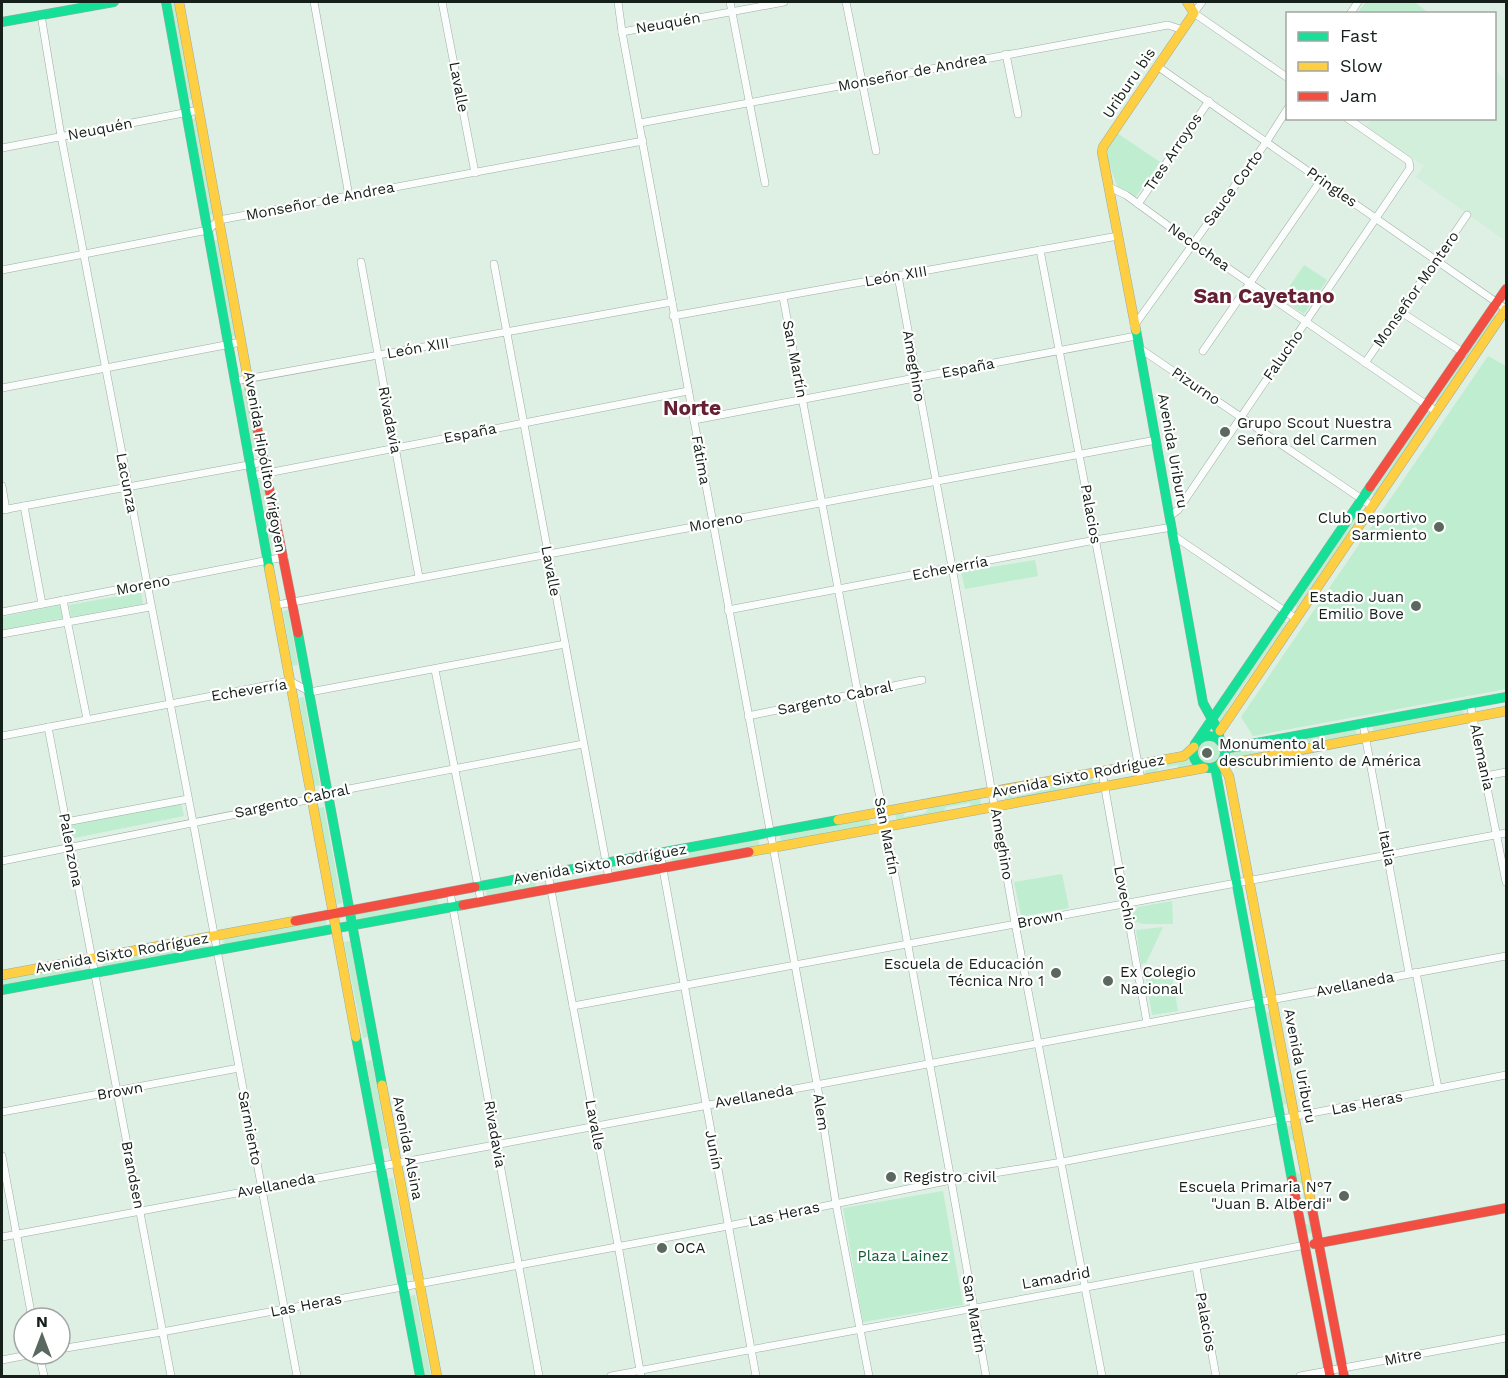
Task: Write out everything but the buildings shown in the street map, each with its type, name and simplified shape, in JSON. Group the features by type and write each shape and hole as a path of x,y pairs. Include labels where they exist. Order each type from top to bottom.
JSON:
{"main road":[{"path":"2,22 114,2"},
{"name":"Avenida Hipólito Yrigoyen","path":"166,2 335,929"},
{"name":"Avenida Hipólito Yrigoyen","path":"179,2 352,926"},
{"path":"1188,2 1194,13"},
{"name":"Uriburu bis","path":"1108,187 1103,147 1194,13"},
{"name":"Avenida Uriburu","path":"1108,187 1203,703 1222,740"},
{"path":"1506,289 1212,718 1194,745 1193,756 1195,762 1204,768 1506,711"},
{"path":"1220,764 1225,755 1222,740 1295,618 1506,309"},
{"path":"1194,745 1207,736 1222,740 1363,724 1506,697"},
{"name":"Avenida Sixto Rodríguez","path":"2,975 1102,772 1184,756 1194,745"},
{"name":"Avenida Uriburu","path":"1220,764 1229,776 1343,1373"},
{"name":"Avenida Uriburu","path":"1220,764 1236,884 1330,1374"},
{"name":"Avenida Sixto Rodríguez","path":"2,990 1204,768"},
{"name":"Avenida Alsina","path":"352,926 437,1377"},
{"name":"Avenida Alsina","path":"335,929 420,1377"},
{"path":"358,1052 374,1049"},
{"name":"Lamadrid","path":"1305,1245 1506,1208"}],"street":[{"path":"314,2 349,196"},
{"name":"Lavalle","path":"442,2 474,172"},
{"name":"Fátima","path":"618,2 773,848"},
{"path":"730,2 765,183"},
{"name":"Neuquén","path":"622,32 784,2"},
{"path":"846,2 876,151"},
{"name":"Uriburu bis","path":"1194,13 1202,2"},
{"path":"1194,13 1286,77"},
{"name":"Lacunza","path":"41,15 83,255 216,951"},
{"name":"Monseñor de Andrea","path":"640,123 1168,25 1183,30"},
{"path":"1006,54 1018,114"},
{"name":"Pringles","path":"1158,66 1506,309"},
{"name":"Tres Arroyos","path":"1138,204 1209,101"},
{"name":"Neuquén","path":"2,148 199,110"},
{"name":"Sauce Corto","path":"1135,331 1192,244 1267,141 1286,110"},
{"name":"Falucho","path":"1170,516 1178,510 1410,168 1409,161 1350,120"},
{"name":"Monseñor de Andrea","path":"219,220 643,141"},
{"path":"1203,351 1321,180"},
{"name":"Necochea","path":"1108,187 1126,195 1192,244 1437,412"},
{"name":"Monseñor Montero","path":"1365,363 1467,215"},
{"path":"2,270 208,230 219,220"},
{"name":"León XIII","path":"674,316 1118,236"},
{"name":"Palacios","path":"1040,250 1141,779"},
{"name":"Rivadavia","path":"361,262 419,578"},
{"name":"Lavalle","path":"494,264 609,878"},
{"name":"Ameghino","path":"898,276 993,791 1015,923 1102,1377"},
{"name":"San Martín","path":"783,297 858,694 886,826 986,1377"},
{"name":"León XIII","path":"235,381 672,302"},
{"path":"1401,312 1464,353"},
{"name":"España","path":"694,420 1060,350 1135,331"},
{"path":"2,388 241,342"},
{"name":"Pizurno","path":"1139,348 1372,506"},
{"name":"España","path":"4,510 250,465 266,467 396,448 688,391"},
{"name":"Moreno","path":"277,605 1156,440"},
{"name":"España","path":"252,476 266,467"},
{"path":"2,486 4,510"},
{"path":"24,506 42,604"},
{"path":"1173,532 1295,618"},
{"name":"Echeverría","path":"728,610 1095,540 1173,532"},
{"name":"Moreno","path":"2,612 284,557"},
{"path":"63,600 87,719"},
{"name":"Moreno","path":"2,634 150,607"},
{"name":"Echeverría","path":"2,736 290,681 310,692 565,644"},
{"path":"435,670 482,901"},
{"name":"Sargento Cabral","path":"748,716 922,680"},
{"name":"Alemania","path":"1470,703 1506,882"},
{"name":"Italia","path":"1363,724 1412,972 1438,1089"},
{"name":"Palenzona","path":"48,727 95,974"},
{"name":"Sargento Cabral","path":"2,861 312,799 328,793 583,744"},
{"name":"Lovechio","path":"1102,772 1147,1023"},
{"path":"1486,776 1506,772"},
{"path":"66,822 188,799"},
{"name":"Brown","path":"573,1006 1506,833"},
{"name":"Alem","path":"773,848 869,1377"},
{"name":"Junín","path":"660,853 756,1377"},
{"name":"Lavalle","path":"548,874 640,1374"},
{"name":"Rivadavia","path":"450,892 539,1377"},
{"name":"Sarmiento","path":"216,951 297,1377"},
{"name":"Avellaneda","path":"2,1237 1506,956"},
{"name":"Brandsen","path":"95,974 171,1377"},
{"name":"Brown","path":"2,1112 239,1068"},
{"name":"Las Heras","path":"72,1347 728,1226 951,1179 1062,1162 1506,1075"},
{"path":"2,1156 30,1306"},
{"name":"Lamadrid","path":"610,1377 640,1374 859,1329 1086,1289 1305,1245"},
{"name":"Palacios","path":"1196,1267 1216,1377"},
{"name":"Mitre","path":"1300,1377 1343,1373 1506,1338"}],"shaded area":[{"path":"1496,71 1506,81 1506,241 1416,177 1424,166 1366,126 1371,120 1496,120"}],"green space":[{"path":"1366,2 1414,2 1428,12 1358,12"},
{"path":"175,3 193,99 188,100 169,4"},
{"path":"196,118 214,214 209,215 190,119"},
{"path":"1117,133 1160,162 1135,198 1117,186 1108,161 1107,149"},
{"path":"218,240 237,336 231,337 213,241"},
{"path":"1304,265 1327,280 1304,314 1281,299"},
{"path":"1494,314 1497,316 1438,402 1435,401"},
{"name":"Club Deportivo Sarmiento","path":"1488,356 1506,366 1506,689 1253,736 1241,717"},
{"path":"246,389 257,452 252,453 241,390"},
{"path":"1428,411 1431,413 1374,496 1372,494"},
{"path":"263,479 276,549 271,550 258,480"},
{"path":"1360,509 1363,511 1297,608 1295,606"},
{"path":"1035,560 1038,576 965,589 961,572"},
{"path":"141,592 143,604 71,617 69,605"},
{"path":"60,605 63,618 2,630 2,617"},
{"path":"288,610 298,665 292,666 283,611"},
{"path":"1284,621 1287,622 1227,710 1227,716 1220,725 1215,717"},
{"path":"304,697 320,785 314,786 299,698"},
{"path":"1463,707 1464,716 1374,733 1372,724"},
{"path":"1355,728 1357,736 1232,760 1230,752"},
{"path":"1209,740 1218,743 1221,752 1218,761 1209,764 1200,761 1197,752 1200,743"},
{"path":"1190,759 1195,766 1176,770 1179,765 1159,768 1154,774 1146,776 1144,767"},
{"path":"1092,777 1094,785 1078,788 1081,783 1063,786 1058,792 1005,802 1004,793 1015,791 1012,797 1034,793 1039,786"},
{"path":"980,797 981,806 968,809 971,803 946,807 943,813 897,822 895,813 906,811 903,817 925,813 930,807"},
{"path":"181,803 184,816 74,838 71,824"},
{"path":"324,807 342,903 337,904 318,808"},
{"path":"869,818 871,826 782,844 780,836"},
{"path":"758,839 760,847 672,863 671,856"},
{"path":"1062,874 1069,908 1021,915 1014,882"},
{"path":"535,881 536,889 487,897 486,890"},
{"path":"437,898 438,906 357,921 355,913"},
{"path":"1172,901 1173,924 1143,924 1134,921 1133,914 1138,907"},
{"path":"326,920 327,927 224,946 223,939"},
{"path":"1163,927 1146,963 1141,964 1136,930"},
{"path":"350,941 368,1037 363,1038 344,942"},
{"path":"204,942 206,949 103,969 101,961"},
{"path":"80,965 81,973 2,988 2,980"},
{"path":"1171,969 1178,1011 1152,1015 1145,973"},
{"path":"1271,1012 1288,1104 1281,1105 1277,1081 1282,1084 1275,1048 1269,1043 1264,1013"},
{"path":"372,1060 388,1148 382,1150 366,1061"},
{"path":"1292,1125 1295,1142 1289,1139 1296,1171 1301,1176 1312,1233 1305,1234 1303,1223 1309,1225 1302,1189 1296,1185 1285,1127"},
{"path":"393,1178 412,1275 406,1275 388,1179"},
{"name":"Plaza Lainez","path":"943,1191 963,1305 863,1322 843,1208"},
{"path":"415,1295 431,1376 425,1376 409,1296"}],"traffic: fast":[{"path":"2,22 114,2"},
{"path":"166,2 269,568"},
{"path":"1136,330 1203,703 1218,730 1220,741"},
{"path":"1195,744 1370,487"},
{"path":"298,633 382,1085"},
{"path":"1224,749 1506,697"},
{"path":"1209,736 1220,741 1225,752 1220,763 1209,768 1198,763 1193,752 1198,741 1209,736"},
{"path":"1215,767 1292,1180"},
{"path":"475,887 838,820"},
{"path":"2,990 463,905"},
{"path":"356,1037 420,1376"}],"traffic: slow":[{"path":"179,2 253,407"},
{"path":"1136,330 1102,152 1103,147 1194,13 1187,2"},
{"path":"1220,731 1506,309"},
{"path":"269,568 356,1037"},
{"path":"1222,762 1232,763 1506,711"},
{"path":"838,820 1184,756 1194,747"},
{"path":"1221,763 1229,776 1311,1203"},
{"path":"749,852 1204,768"},
{"path":"2,975 295,921"},
{"path":"382,1085 437,1376"}],"traffic: jam":[{"path":"1370,487 1506,289"},
{"path":"253,407 298,633"},
{"path":"463,905 749,852"},
{"path":"295,921 475,887"},
{"path":"1292,1180 1330,1376"},
{"path":"1311,1203 1344,1376"},
{"path":"1314,1244 1506,1208"}],"place":[{"name":"Grupo Scout Nuestra Señora del Carmen","path":"1225,432"},
{"name":"Club Deportivo Sarmiento","path":"1439,527"},
{"name":"Estadio Juan Emilio Bove","path":"1416,606"},
{"name":"Monumento al descubrimiento de América","path":"1207,753"},
{"name":"Escuela de Educación Técnica Nro 1","path":"1056,973"},
{"name":"Ex Colegio Nacional","path":"1108,981"},
{"name":"Registro civil","path":"891,1177"},
{"name":"Escuela Primaria N°7 \"Juan B. Alberdi\"","path":"1344,1196"},
{"name":"OCA","path":"662,1248"}],"district":[{"name":"San Cayetano","path":"1264,295"},
{"name":"Norte","path":"692,407"}]}
